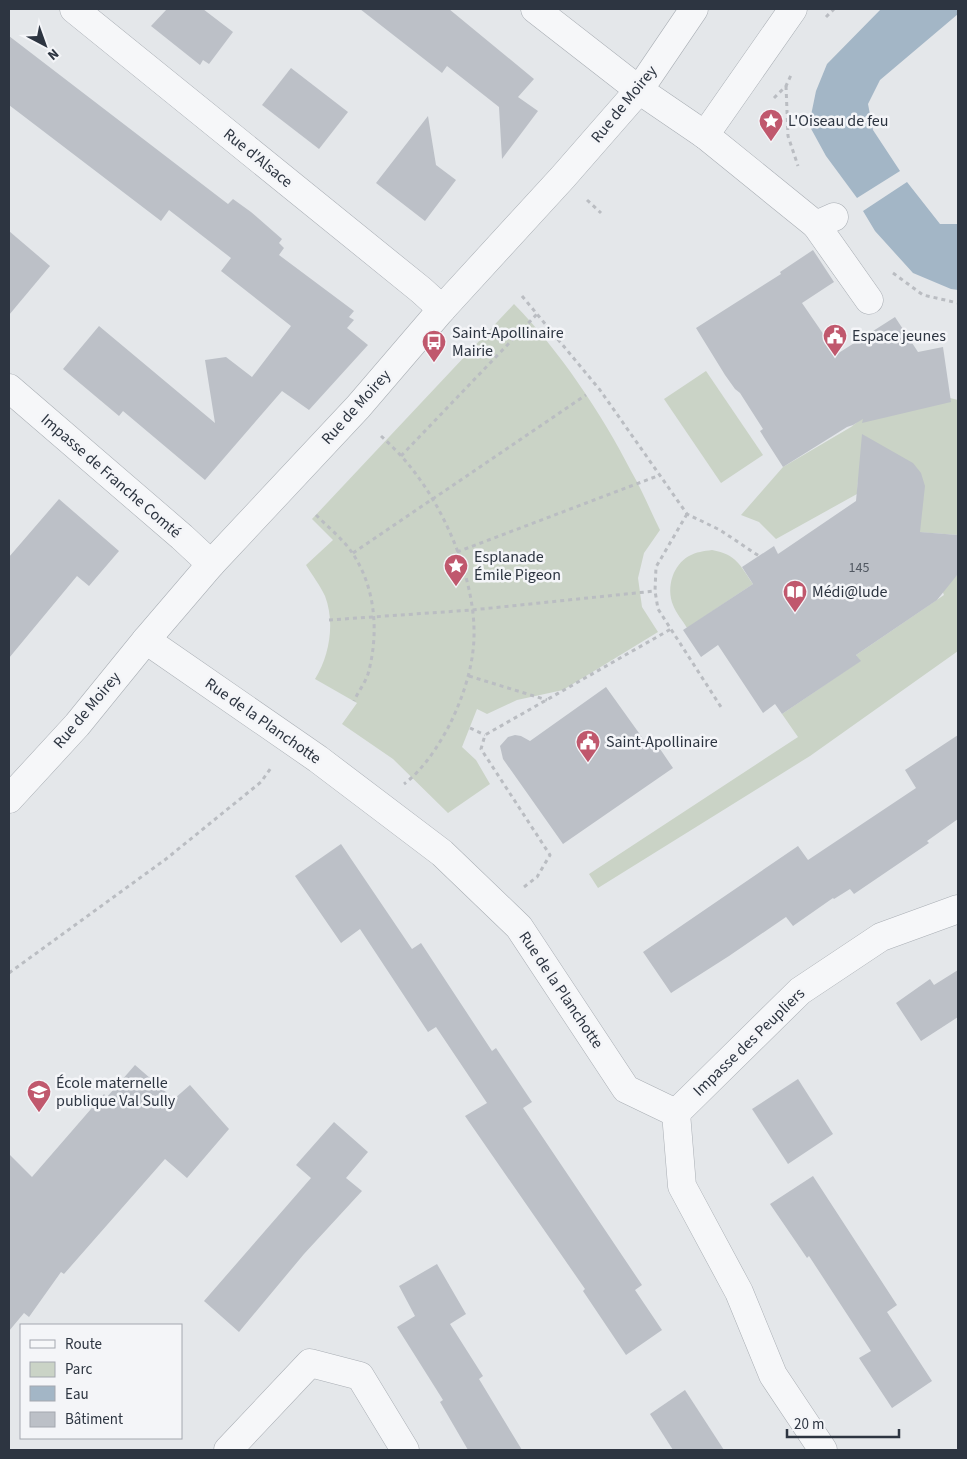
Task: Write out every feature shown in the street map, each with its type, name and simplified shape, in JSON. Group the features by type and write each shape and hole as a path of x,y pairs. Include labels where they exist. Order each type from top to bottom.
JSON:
{"street":[{"name":"Rue d'Alsace","path":"74,9 442,309"},
{"path":"535,9 639,90 825,221 869,300"},
{"name":"Rue de Moirey","path":"9,799 77,725 211,564 358,406 442,309 639,90 694,9"},
{"path":"705,135 793,9"},
{"name":"Impasse de Franche Comté","path":"9,388 211,564"},
{"name":"Rue de la Planchotte","path":"146,640 292,741 442,853 519,927 626,1089 676,1113"},
{"name":"Impasse des Peupliers","path":"676,1113 800,991 881,938 958,909"},
{"path":"676,1113 682,1186 739,1292 773,1375 823,1450"},
{"path":"228,1450 310,1363 360,1376 405,1450"}],"path":[{"path":"522,296 600,390 687,514 720,530 759,556"},
{"path":"400,456 537,314"},
{"path":"352,553 586,395"},
{"path":"377,803 412,778 442,740 455,714 469,676 474,630 470,596 450,529 413,469 380,436"},
{"path":"457,552 660,475"},
{"path":"687,514 656,567 655,591 658,609 721,707"},
{"path":"316,515 352,553 361,568 373,604 374,636 367,675 354,701"},
{"path":"329,620 472,610 655,591"},
{"path":"517,892 537,877 550,855 481,749 485,735 671,629"},
{"path":"469,676 548,700"},
{"path":"470,728 485,735"},
{"path":"9,973 166,859 261,782 292,741"}],"green space":[{"name":"Esplanade Émile Pigeon","path":"514,304 547,341 579,383 607,427 635,478 660,530 644,553 638,578 642,607 658,632 563,690 517,700 487,714 477,709 462,747 476,760 490,784 448,813 393,759 342,724 357,703 315,679 327,649 330,617 325,596 306,565 333,540 312,519"},
{"path":"706,371 763,455 721,483 664,399"},
{"path":"950,398 958,400 958,535 917,532 865,467 858,480 857,494 776,539 759,522 741,515 783,467 851,427 869,413"},
{"path":"712,550 737,561 753,584 687,628 673,605 670,591 672,577 683,560 697,553"},
{"path":"958,574 958,651 810,756 598,888 589,874 798,737 782,714 860,661 856,655 944,595 942,590"}],"water":[{"path":"881,9 958,9 958,14 880,80 868,104 873,130 900,171 857,198 826,156 809,125 816,91 827,64"},
{"path":"907,182 940,224 958,224 958,290 951,289 913,273 875,231 863,211"}],"building":[{"path":"167,9 203,9 233,32 209,64 203,60 200,65 151,26"},
{"path":"360,9 449,9 534,79 518,97 538,111 502,159 499,107 447,66 442,73"},
{"path":"9,36 228,204 233,199 251,212 282,239 279,243 284,248 279,255 354,311 349,317 354,320 347,328 368,345 309,410 282,391 205,480 123,411 119,416 63,369 99,326 215,423 205,360 226,357 252,377 291,326 221,271 231,258 169,210 161,221 9,105"},
{"path":"291,68 348,112 319,149 262,105"},
{"path":"428,116 436,165 456,180 425,221 376,183"},
{"path":"9,231 50,266 9,315"},
{"name":"Espace jeunes","path":"813,250 834,282 802,303 837,354 895,317 918,352 943,347 951,402 862,423 863,419 783,467 760,431 763,429 740,393 725,375 696,328 781,274 780,272"},
{"path":"862,434 913,463 921,473 925,486 920,532 958,535 958,574 937,600 856,655 861,661 782,714 775,704 763,713 718,645 701,657 683,630 753,584 742,567 774,546 778,554 856,501"},
{"path":"59,499 119,551 89,586 77,576 9,658 9,557"},
{"name":"Saint-Apollinaire","path":"606,687 649,747 656,743 673,768 563,844 503,759 500,746 508,737 515,735 530,741"},
{"path":"958,735 958,819 927,841 929,843 854,894 850,889 833,898 793,926 786,917 671,993 643,952 798,846 808,860 916,788 905,770"},
{"path":"341,844 412,949 421,943 492,1051 496,1048 532,1102 523,1108 642,1285 635,1290 662,1330 626,1355 583,1291 585,1289 465,1116 487,1103 436,1027 428,1032 360,929 341,943 295,876"},
{"path":"958,970 958,1017 921,1041 896,1003 930,979 934,985"},
{"path":"135,1065 174,1099 190,1085 229,1129 187,1178 165,1159 64,1274 61,1272 29,1317 24,1313 9,1331 9,1154 32,1177 104,1094 107,1097"},
{"path":"798,1079 833,1134 788,1164 752,1109"},
{"path":"334,1122 368,1152 346,1178 362,1191 304,1254 239,1332 204,1301 311,1178 296,1165"},
{"path":"813,1176 897,1305 887,1312 932,1381 892,1408 859,1358 871,1351 809,1256 807,1258 770,1204"},
{"path":"437,1264 466,1314 450,1324 483,1376 479,1379 522,1450 468,1450 440,1402 443,1400 397,1327 415,1316 399,1286"},
{"path":"685,1390 724,1450 673,1450 650,1414"}],"place":[{"name":"L'Oiseau de feu","path":"771,142"},
{"name":"Espace jeunes","path":"835,357"},
{"name":"Saint-Apollinaire Mairie","path":"434,363"},
{"name":"Esplanade Émile Pigeon","path":"456,587"},
{"name":"Médi@lude","path":"795,613"},
{"name":"Saint-Apollinaire","path":"588,763"},
{"name":"École maternelle publique Val Sully","path":"39,1113"}]}
